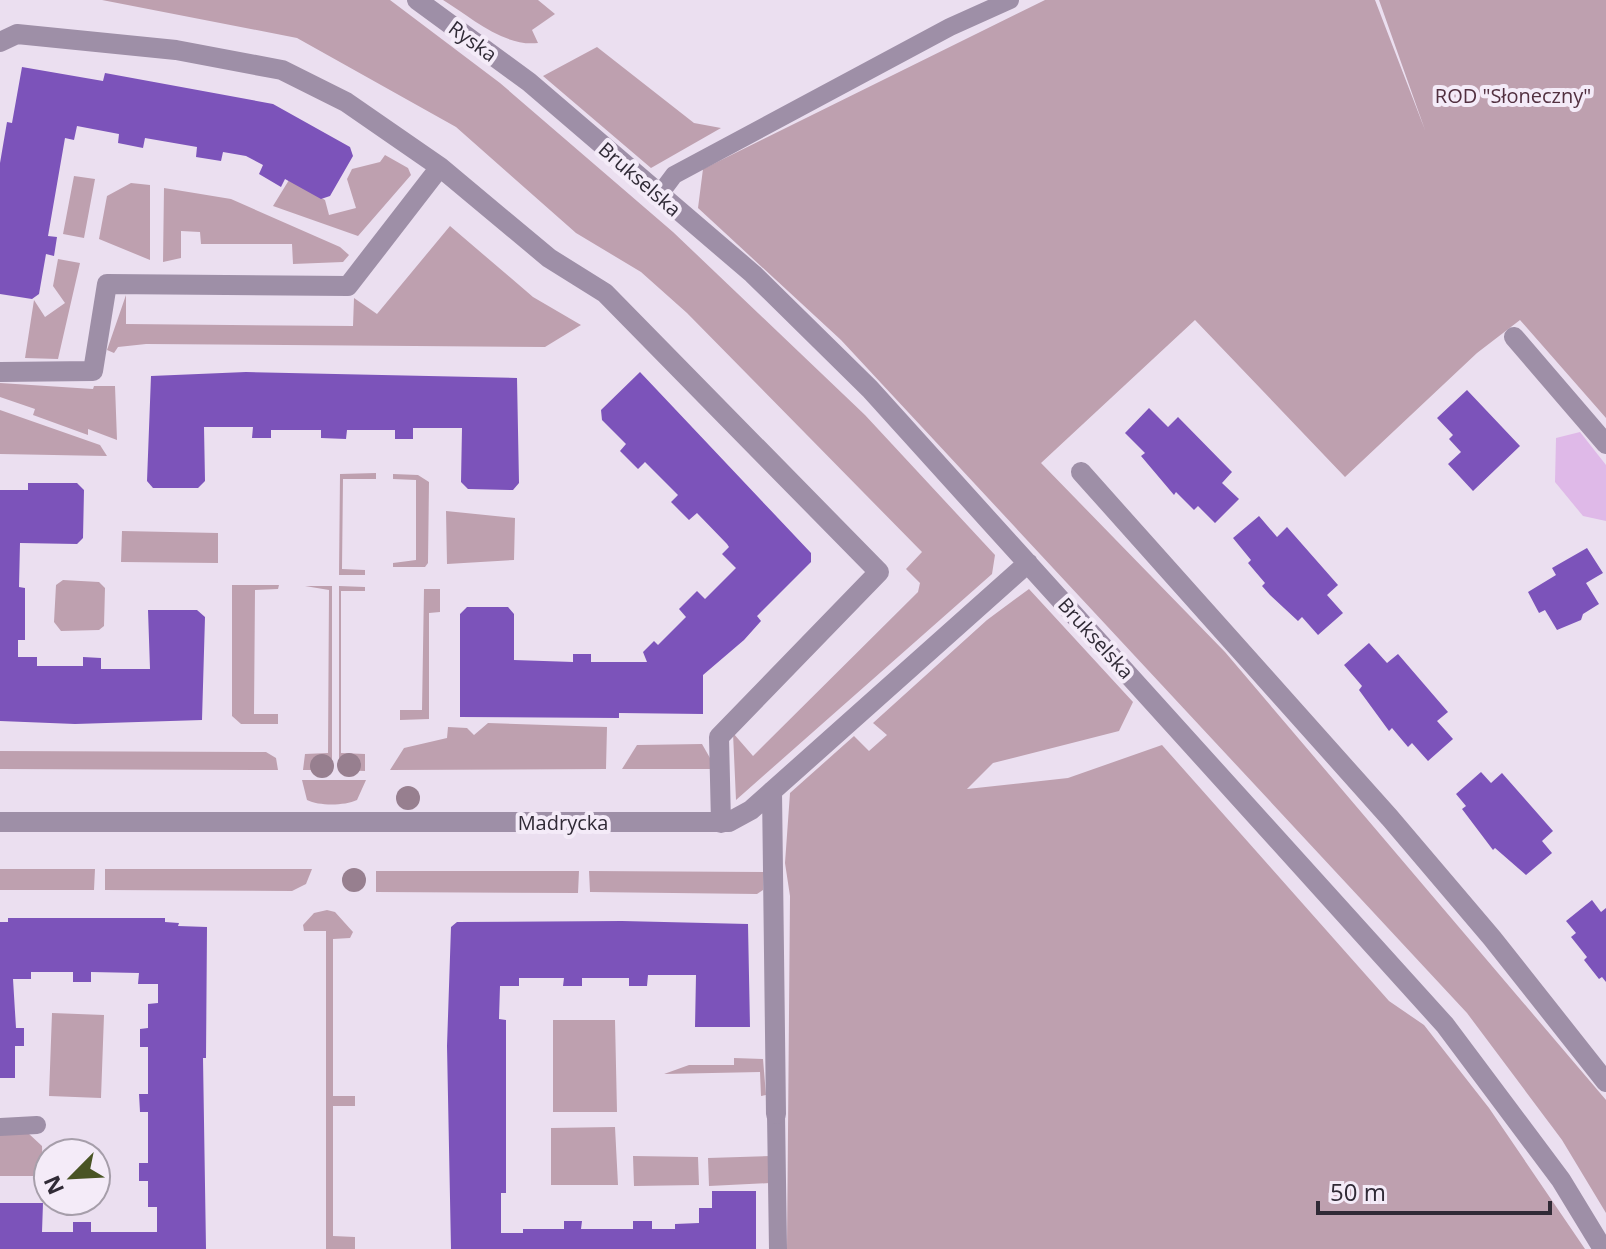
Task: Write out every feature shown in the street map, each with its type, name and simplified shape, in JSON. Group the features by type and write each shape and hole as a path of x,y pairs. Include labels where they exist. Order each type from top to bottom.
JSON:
{"street":[{"name":"Ryska","path":"417,0 529,82"},
{"path":"0,42 17,34 176,50 282,70 346,102 440,167 549,258 605,293 879,572 719,737 721,823"},
{"name":"Brukselska","path":"529,82 753,274 870,389 1445,1025 1561,1180 1603,1249"},
{"path":"0,372 93,371 107,284 348,286 440,167"},
{"path":"1514,337 1606,444"},
{"path":"1081,472 1390,818 1492,938 1606,1082"},
{"name":"Madrycka","path":"0,822 721,823 744,815 1028,563"},
{"path":"772,791 776,1114"}],"lane":[{"path":"659,195 674,175 950,27 1010,0"},
{"path":"776,1114 778,1249"},
{"path":"0,1127 37,1125"}],"green space":[{"path":"102,0 390,0 500,83 673,232 865,415 995,555 992,574 736,800 733,733 753,756 918,592 920,583 906,569 922,552 687,313 641,272 576,233 456,127 297,38"},
{"path":"443,0 538,0 555,14 532,30 538,43 525,43 500,36"},
{"name":"ROD \"Słoneczny\"","path":"1045,0 1375,0 1425,130 1379,0 1606,0 1606,418 1520,320 1477,353 1345,477 1195,320 1041,463 1225,652 1606,1100 1606,1213 1562,1140 1467,1013 841,340 698,208 703,169"},
{"path":"597,47 694,123 721,128 651,168 543,76"},
{"path":"385,155 408,168 411,175 358,236 273,206 289,180 325,200 329,215 356,208 347,179 352,169 380,162"},
{"path":"74,176 95,179 84,238 63,234"},
{"path":"131,183 150,185 150,260 99,239 107,196"},
{"path":"164,188 231,199 340,247 349,255 343,262 293,264 292,244 201,244 200,232 181,231 181,258 163,262"},
{"path":"450,226 533,297 581,325 545,347 146,344 118,347 114,353 107,350 126,295 126,324 353,326 354,298 377,314"},
{"path":"58,259 80,263 58,359 25,358 34,300 45,317 65,303 53,286"},
{"path":"0,383 93,389 94,386 115,386 117,440 88,429 88,435 33,415 35,409 0,397"},
{"path":"0,410 100,445 107,456 0,454"},
{"path":"376,473 376,479 343,479 342,569 365,570 365,575 339,575 340,474"},
{"path":"393,474 418,475 429,482 428,563 425,567 393,567 393,563 416,560 416,480 393,479"},
{"path":"446,511 515,518 514,560 447,564"},
{"path":"122,531 218,533 218,563 121,562"},
{"path":"63,580 99,582 105,588 104,626 99,630 61,631 54,622 56,585"},
{"path":"232,585 279,585 278,589 255,590 254,714 278,714 278,724 241,724 232,716"},
{"path":"305,586 332,586 332,770 303,770 305,754 328,753 329,590"},
{"path":"339,586 365,587 365,591 341,591 341,753 365,754 365,771 339,770"},
{"path":"424,589 440,589 440,612 429,613 429,719 400,720 400,710 422,710"},
{"path":"1029,589 1133,702 1119,731 993,763 967,789 1068,778 1162,745 1389,1001 1424,1025 1489,1108 1585,1249 787,1249 790,896 785,863 790,793 854,736 869,751 887,735 873,723 987,620"},
{"path":"488,723 607,727 606,769 390,770 404,748 447,738 448,727 467,728 474,735"},
{"path":"702,744 710,758 710,769 622,769 637,745"},
{"path":"0,751 266,752 276,758 278,770 0,769"},
{"path":"302,780 366,780 357,800 332,804 307,800"},
{"path":"0,869 95,869 94,890 0,890"},
{"path":"105,869 312,869 306,884 292,891 105,890"},
{"path":"376,871 579,871 578,893 376,892"},
{"path":"589,871 763,872 763,890 757,894 590,892"},
{"path":"335,912 353,932 350,938 333,939 333,1096 355,1096 355,1106 333,1106 333,1236 355,1237 355,1249 326,1249 326,931 304,931 303,925 314,913"},
{"path":"52,1013 104,1015 101,1098 49,1096"},
{"path":"553,1020 615,1020 617,1112 553,1112"},
{"path":"734,1058 763,1059 766,1095 761,1096 760,1072 664,1074 689,1065 734,1065"},
{"path":"615,1127 618,1185 551,1185 551,1128"},
{"path":"28,1133 32,1137 32,1176 0,1176 0,1134"},
{"path":"633,1156 698,1157 699,1185 634,1186"},
{"path":"770,1156 770,1183 709,1186 708,1158"}],"sand":[{"path":"1580,432 1606,465 1606,521 1583,516 1555,482 1556,438"}],"building":[{"path":"22,67 103,81 105,73 273,104 350,147 353,156 330,196 321,199 285,179 281,187 259,174 263,165 246,156 223,152 221,161 196,157 197,147 145,138 143,148 118,143 119,134 77,126 74,140 65,138 48,236 57,237 54,256 46,254 39,294 32,299 0,294 0,163 7,122 12,123"},
{"path":"246,372 517,378 519,483 513,490 468,489 461,482 462,428 413,428 413,439 395,439 395,430 347,430 346,439 321,438 321,430 271,430 271,438 252,438 253,427 204,427 205,481 198,488 153,488 147,481 151,376"},
{"path":"640,372 811,553 811,562 757,616 761,621 744,640 703,675 703,714 619,713 619,718 460,717 460,614 467,607 508,607 514,614 514,660 573,662 573,654 591,654 591,662 647,662 643,652 654,641 658,645 686,617 679,609 697,591 705,599 736,568 722,554 729,547 727,544 697,513 689,520 671,502 678,495 645,462 638,469 620,451 626,444 602,420 601,410"},
{"path":"1467,390 1520,446 1473,491 1448,464 1461,452 1449,439 1453,435 1437,418"},
{"path":"1149,408 1168,427 1178,417 1232,472 1222,483 1239,499 1215,523 1198,506 1194,510 1176,492 1174,495 1141,456 1145,453 1125,433"},
{"path":"28,483 77,483 84,490 83,538 77,544 20,543 19,587 25,588 25,640 18,640 18,657 37,657 37,666 83,666 83,657 101,658 101,669 150,669 148,610 197,610 205,617 202,720 75,724 0,721 0,490 28,490"},
{"path":"1259,516 1277,537 1287,527 1338,585 1327,595 1343,613 1318,635 1302,617 1298,621 1262,586 1265,583 1233,538"},
{"path":"1587,548 1603,573 1586,583 1599,604 1583,614 1581,620 1557,630 1545,610 1539,613 1528,592 1556,575 1552,568"},
{"path":"1369,643 1387,663 1398,654 1448,712 1437,721 1453,739 1428,761 1412,743 1408,747 1392,728 1389,731 1359,690 1362,686 1344,665"},
{"path":"1481,772 1491,783 1502,773 1553,831 1542,841 1552,853 1526,875 1495,848 1493,850 1462,809 1466,806 1456,794"},
{"path":"1592,900 1601,912 1606,908 1606,982 1602,977 1599,979 1584,960 1587,957 1571,937 1576,933 1566,921"},
{"path":"8,918 165,918 165,922 179,923 178,926 207,927 206,1058 203,1058 206,1249 0,1249 0,1203 32,1203 32,1217 43,1217 42,1232 73,1232 73,1222 91,1222 91,1232 157,1232 157,1207 148,1207 148,1181 139,1181 139,1163 148,1163 148,1112 140,1112 139,1094 148,1094 148,1047 140,1047 140,1029 148,1028 148,1004 158,1003 158,984 138,984 139,973 91,972 91,982 73,982 73,972 31,972 31,979 13,979 16,1028 24,1028 24,1046 15,1046 15,1078 0,1078 0,922 8,922"},
{"path":"457,922 748,924 750,1027 695,1027 696,975 648,975 647,986 629,986 629,978 582,978 582,986 563,986 564,978 519,978 519,986 500,986 499,1019 506,1020 506,1193 501,1193 501,1233 523,1233 523,1229 564,1229 564,1221 582,1221 581,1229 633,1229 633,1221 652,1221 652,1229 675,1229 675,1224 699,1223 699,1208 712,1208 712,1191 756,1191 756,1249 451,1249 447,1046 451,927"}]}
